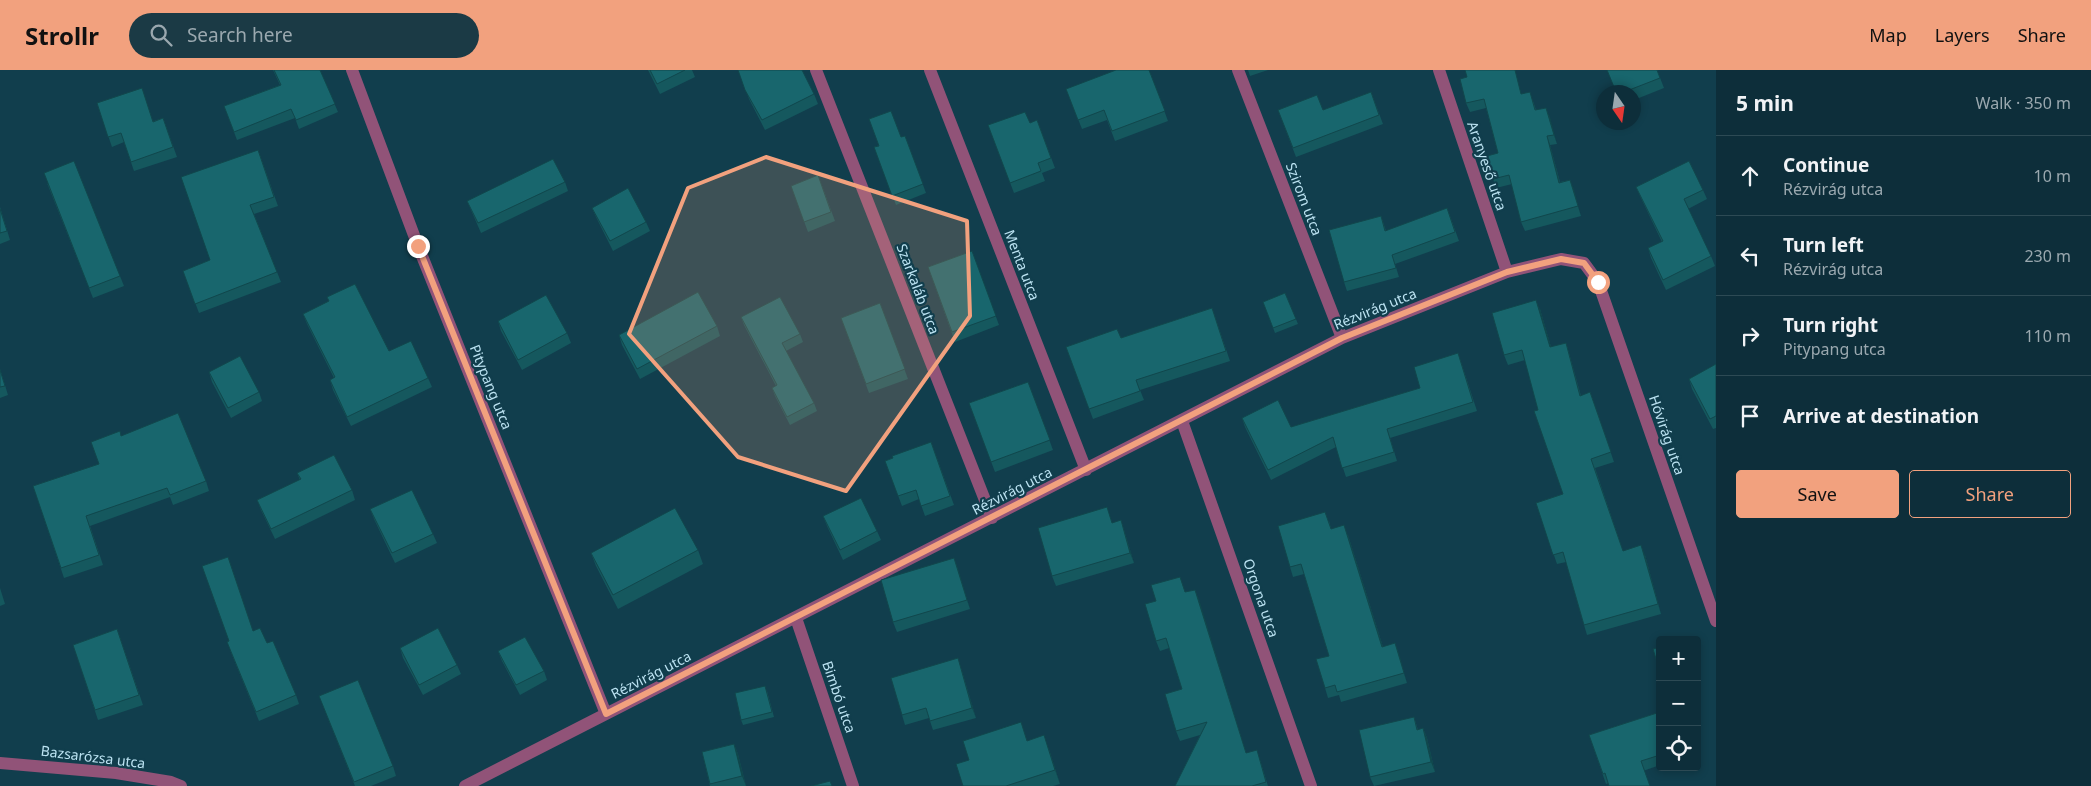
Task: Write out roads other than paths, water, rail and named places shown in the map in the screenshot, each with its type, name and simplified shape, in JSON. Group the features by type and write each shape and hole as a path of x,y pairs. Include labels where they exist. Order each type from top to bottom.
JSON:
{"street":[{"name":"Pitypang utca","path":"352,70 418,246 606,714"},
{"name":"Szarkaláb utca","path":"816,70 992,518"},
{"name":"Menta utca","path":"930,70 1086,470"},
{"name":"Szirom utca","path":"1238,70 1342,338"},
{"name":"Aranyeső utca","path":"1439,70 1507,272"},
{"name":"Rézvirág utca","path":"465,786 1342,338 1507,272 1561,259 1584,263"},
{"name":"Hóvirág utca","path":"1584,263 1598,282 1716,621"},
{"name":"Orgona utca","path":"1182,420 1311,786"},
{"name":"Bimbó utca","path":"796,618 853,786"},
{"name":"Bazsarózsa utca","path":"0,763 116,773 171,782 181,786"}]}
